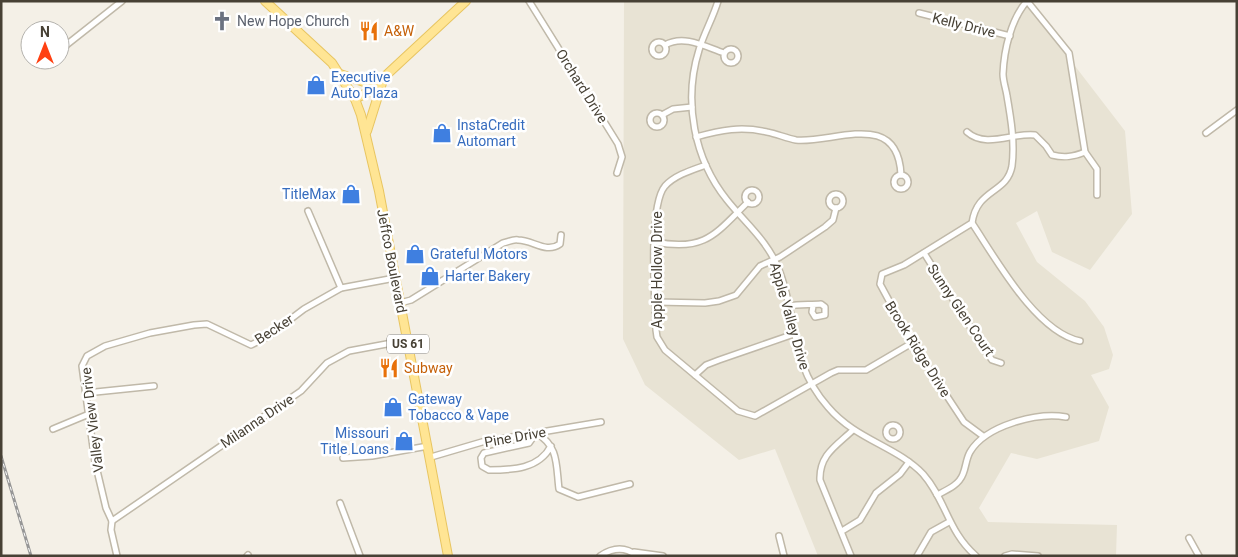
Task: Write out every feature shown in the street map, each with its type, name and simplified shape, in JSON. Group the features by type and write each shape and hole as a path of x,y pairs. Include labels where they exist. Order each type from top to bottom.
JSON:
{"main road":[{"name":"Jeffco Boulevard","path":"265,1 315,46 340,74 355,99 366,133 396,278 429,446 448,556"},
{"path":"355,99 368,92 384,78 466,1"},
{"path":"340,74 364,82 384,78"},
{"path":"366,133 372,109 384,78"}],"street":[{"path":"70,42 122,1"},
{"name":"Orchard Drive","path":"529,1 618,144 622,157 618,173"},
{"name":"Apple Valley Drive","path":"718,1 700,45 693,78 692,107 696,137 706,165 720,190 758,233 775,260 784,285 802,364 812,385 828,408 853,430 909,462 926,478 961,541 976,556"},
{"path":"1080,341 1064,335 1028,306 972,223 978,202 1007,180 1012,166 1013,137 1003,74 1010,36 1018,11 1027,1 1069,52 1085,152 1097,169 1097,195"},
{"name":"Kelly Drive","path":"918,13 1010,36"},
{"path":"665,45 681,40 724,53"},
{"path":"662,115 673,109 692,107"},
{"path":"1206,134 1237,110"},
{"path":"696,137 735,128 768,132 797,140 811,140 840,134 871,134 883,140 894,149 898,157 901,175"},
{"path":"967,132 971,136 987,140 1035,135 1052,155 1059,157 1074,157 1085,152"},
{"name":"Apple Hollow Drive","path":"706,165 686,172 666,185 657,204 655,242 656,302 658,337 665,350 738,411 755,416 838,370 871,368 912,343"},
{"path":"655,242 687,244 704,241 728,224 748,202"},
{"path":"656,302 719,301 736,295 760,266 775,260 825,227 833,220 836,208"},
{"path":"308,212 341,288"},
{"name":"Brook Ridge Drive","path":"972,223 924,253 882,274 880,284 912,343 964,422 983,436"},
{"path":"400,303 411,300 503,243 516,239 547,248 555,247 560,244 560,235"},
{"name":"Sunny Glen Court","path":"924,253 984,349 992,360 1001,363"},
{"name":"Becker","path":"150,333 207,324 251,345 267,337 304,309 341,288 396,278"},
{"path":"788,306 803,304 813,306"},
{"name":"Valley View Drive","path":"112,521 106,508 95,462 82,366 88,356 104,346 150,333"},
{"path":"695,375 713,363 765,342 794,334"},
{"name":"Milanna Drive","path":"112,521 302,391 327,363 350,351 408,340"},
{"path":"86,393 154,386"},
{"path":"53,429 88,414"},
{"path":"937,495 957,484 963,475 970,452 983,436 995,429 1049,414 1066,417"},
{"name":"Pine Drive","path":"431,457 482,442 601,422"},
{"path":"851,556 820,480 820,470 822,460 853,430"},
{"path":"552,446 542,460 525,466 489,470 482,466 481,458 484,453 529,443 536,433 552,446 554,448 559,490 578,497 630,484"},
{"path":"884,448 889,438"},
{"path":"344,458 372,456 429,446"},
{"path":"842,531 860,520 876,493 900,474 909,462"},
{"path":"340,503 360,556"},
{"path":"112,521 111,530 117,556"},
{"path":"917,556 931,532 949,522"},
{"path":"779,536 784,556"},
{"path":"1189,538 1198,556"},
{"path":"600,556 609,550 617,548 663,556"},
{"path":"632,552 637,556"},
{"path":"1005,556 1012,554 1038,556"}],"shaded area":[{"path":"624,1 1025,1 1125,131 1132,214 1090,270 1052,252 1037,211 1016,223 1037,262 1085,301 1104,327 1113,355 1109,369 1091,375 1109,407 1099,441 1037,459 1011,453 979,508 988,522 1117,525 1116,556 818,556 775,449 739,460 645,385 623,339"}],"railway":[{"path":"1,456 31,556"}],"place":[{"name":"New Hope Church","path":"222,21"},
{"name":"A&W","path":"369,31"},
{"name":"Executive Auto Plaza","path":"316,85"},
{"name":"InstaCredit Automart","path":"442,133"},
{"name":"TitleMax","path":"351,194"},
{"name":"Grateful Motors","path":"415,254"},
{"name":"Harter Bakery","path":"430,276"},
{"name":"Subway","path":"389,368"},
{"name":"Gateway Tobacco & Vape","path":"393,407"},
{"name":"Missouri Title Loans","path":"404,441"}]}
